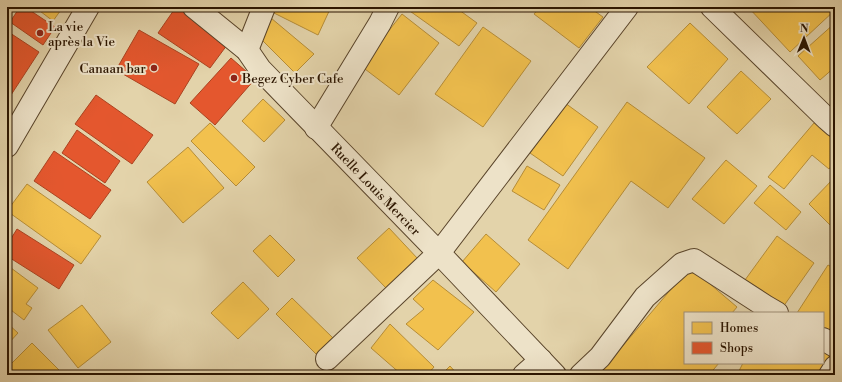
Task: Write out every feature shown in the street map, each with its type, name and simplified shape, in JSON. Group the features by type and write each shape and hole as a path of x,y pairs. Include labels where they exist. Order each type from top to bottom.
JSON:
{"street":[{"path":"7,146 88,7"},
{"name":"Ruelle Louis Mercier","path":"194,7 247,50 260,69 439,253 548,368"},
{"path":"247,50 264,7"},
{"path":"316,128 388,7"},
{"path":"327,359 439,253 628,7"},
{"path":"712,7 835,126"},
{"path":"582,375 600,357 646,297 682,264 694,260 775,312"},
{"path":"824,340 835,346"},
{"path":"830,375 835,367"},
{"path":"524,375 548,368"}],"building: Homes":[{"path":"63,7 53,21 36,8"},
{"path":"272,7 331,7 318,35 270,11"},
{"path":"408,7 455,7 477,23 459,46 407,9"},
{"path":"540,7 589,7 603,17 579,48 534,14"},
{"path":"748,7 835,7 835,10 790,52"},
{"path":"402,14 439,43 399,95 361,66"},
{"path":"271,18 314,54 295,73 258,36"},
{"path":"690,23 728,59 689,104 647,67"},
{"path":"835,23 835,67 820,80 798,56"},
{"path":"483,27 531,61 483,127 435,94"},
{"path":"741,71 771,99 737,134 707,107"},
{"path":"263,99 285,120 264,142 242,121"},
{"path":"627,102 705,158 668,208 631,181 568,269 528,240"},
{"path":"565,103 598,127 563,176 530,153"},
{"path":"210,123 255,167 236,186 191,141"},
{"path":"814,123 835,140 835,161 829,169 812,155 784,189 768,177"},
{"path":"188,147 224,188 183,223 147,182"},
{"path":"726,160 757,186 724,224 692,199"},
{"path":"527,166 560,185 544,210 512,191"},
{"path":"835,177 835,230 809,204"},
{"path":"27,184 101,236 81,264 7,211"},
{"path":"770,185 801,212 786,230 754,203"},
{"path":"389,228 418,259 386,288 357,258"},
{"path":"486,234 520,264 496,292 462,262"},
{"path":"270,235 295,260 278,277 253,251"},
{"path":"777,236 814,263 783,307 745,280"},
{"path":"7,265 38,288 26,304 32,308 24,320 7,307"},
{"path":"828,265 835,269 835,341 824,334 824,312 798,312"},
{"path":"690,267 737,307 733,312 684,312 684,364 718,364 709,375 598,375"},
{"path":"433,280 474,312 438,350 406,324 424,309 413,299"},
{"path":"243,282 269,309 238,339 211,313"},
{"path":"292,298 333,338 316,354 276,314"},
{"path":"82,305 111,342 78,368 48,330"},
{"path":"7,323 18,333 7,345"},
{"path":"390,324 434,367 427,375 402,375 371,348"},
{"path":"32,343 62,373 60,375 7,375 7,368"},
{"path":"824,344 834,349 817,375 737,375 742,364 824,364"},
{"path":"450,366 458,375 441,375"}],"building: Shops":[{"path":"20,7 25,7 55,27 43,45 10,22"},
{"path":"176,7 181,7 230,41 210,68 158,33"},
{"path":"139,30 199,64 175,104 116,70"},
{"path":"7,31 39,52 9,98 7,96"},
{"path":"231,58 255,79 215,125 190,103"},
{"path":"96,95 153,135 132,164 75,124"},
{"path":"77,130 120,161 105,183 62,153"},
{"path":"54,151 111,190 90,219 34,181"},
{"path":"17,229 74,265 59,289 7,256 7,245"}],"place":[{"name":"La vie après la Vie","path":"40,33"},
{"name":"Canaan bar","path":"154,68"},
{"name":"Begez Cyber Cafe","path":"234,78"}]}
